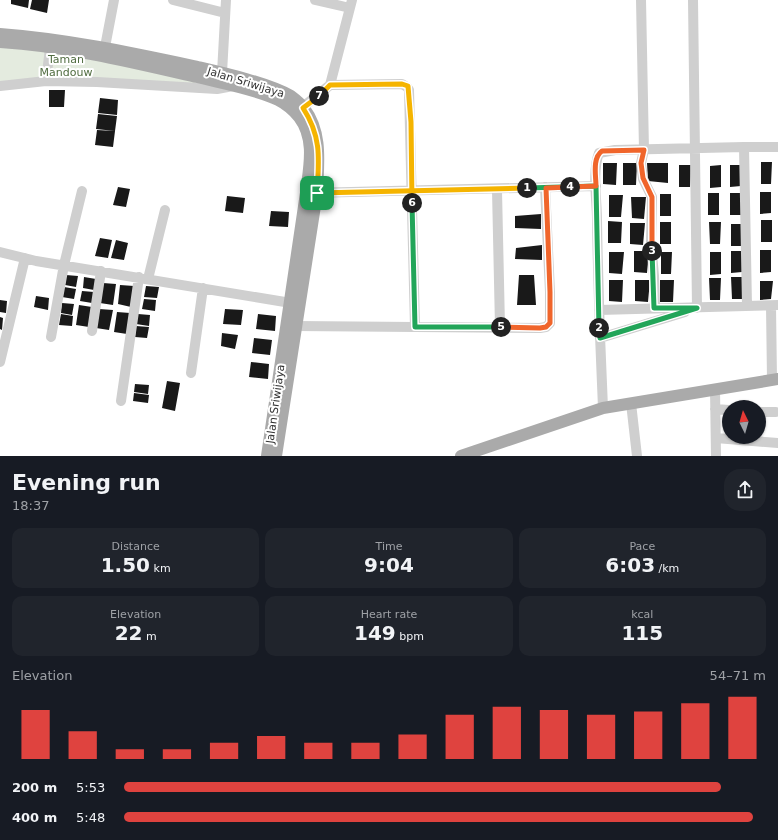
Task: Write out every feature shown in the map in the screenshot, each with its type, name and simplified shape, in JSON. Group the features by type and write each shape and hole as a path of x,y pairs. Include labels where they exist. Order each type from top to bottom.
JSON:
{"main road":[{"name":"Jalan Sriwijaya","path":"2,38 51,38 105,47 222,73 274,89 291,96 303,108 312,121 317,138 319,158 294,303 281,395 276,456"},
{"name":"Jalan Sriwijaya","path":"2,38 50,48 103,56 233,86 277,99 299,116 304,125 310,144 312,193"},
{"name":"Jalan Sriwijaya","path":"267,456 295,326 294,303"},
{"path":"461,456 603,408 775,379"}],"street":[{"path":"105,47 114,0"},
{"path":"173,0 225,13"},
{"path":"222,73 226,0"},
{"path":"303,108 330,85 351,4 315,0"},
{"path":"641,0 644,150 641,163 643,178 652,197 651,242 654,276 654,308"},
{"path":"693,0 697,308"},
{"path":"46,81 50,48"},
{"path":"0,86 46,81 96,82 216,89 233,86"},
{"path":"330,85 402,84 408,86 411,122 415,327"},
{"path":"744,147 747,306"},
{"path":"603,408 596,186 596,161 599,153 615,150 778,147"},
{"path":"312,193 497,190 596,186"},
{"path":"295,326 546,327 550,323 551,300 546,188"},
{"path":"51,337 64,265 82,190"},
{"path":"497,190 500,327"},
{"path":"121,401 143,278 165,210"},
{"path":"0,252 64,265 294,303"},
{"path":"0,362 25,258"},
{"path":"92,331 101,271"},
{"path":"191,374 203,288"},
{"path":"599,310 775,306 775,379"},
{"path":"600,338 697,308"},
{"path":"715,389 716,456"},
{"path":"631,403 637,456"},
{"path":"715,409 722,410"},
{"path":"766,412 776,412"},
{"path":"716,438 778,443"}],"green space":[{"path":"0,43 49,48 45,80 0,85"},
{"name":"Taman Mandouw","path":"50,48 231,86 46,81"}],"building":[{"path":"11,0 29,0 28,8 11,4"},
{"path":"32,0 49,0 47,13 30,9"},
{"path":"49,90 65,90 64,107 49,107"},
{"path":"100,98 118,100 117,115 98,113"},
{"path":"98,114 117,116 115,131 96,129"},
{"path":"97,130 115,131 113,147 95,145"},
{"path":"761,162 772,162 771,184 761,184"},
{"path":"603,163 617,163 616,185 603,184"},
{"path":"623,163 637,163 636,185 623,185"},
{"path":"647,163 668,163 668,183 648,181"},
{"path":"679,165 691,165 690,187 679,187"},
{"path":"721,165 721,187 710,188 710,166"},
{"path":"730,165 742,165 741,186 730,187"},
{"path":"118,187 130,189 126,207 113,205"},
{"path":"760,192 771,192 771,213 760,214"},
{"path":"708,193 719,193 719,215 708,215"},
{"path":"730,193 741,193 741,215 730,215"},
{"path":"660,194 671,194 671,216 660,216"},
{"path":"609,195 623,195 621,217 609,217"},
{"path":"227,196 245,198 243,213 225,211"},
{"path":"631,197 646,197 644,219 632,218"},
{"path":"271,211 289,212 288,227 269,226"},
{"path":"541,214 541,229 515,228 515,216"},
{"path":"761,220 772,220 772,242 761,242"},
{"path":"608,221 622,222 621,243 608,243"},
{"path":"660,222 671,222 671,244 660,244"},
{"path":"709,222 721,222 720,244 710,244"},
{"path":"630,223 645,223 643,245 630,244"},
{"path":"731,224 742,224 742,246 731,246"},
{"path":"100,238 112,240 108,258 95,256"},
{"path":"116,240 128,243 124,260 111,258"},
{"path":"542,245 542,260 515,259 516,248"},
{"path":"760,250 771,250 771,272 760,273"},
{"path":"634,251 649,251 647,273 634,272"},
{"path":"731,251 743,251 742,272 731,273"},
{"path":"609,252 624,252 622,274 609,273"},
{"path":"661,252 672,252 671,274 661,274"},
{"path":"710,252 721,252 721,274 710,275"},
{"path":"66,275 78,276 76,287 65,285"},
{"path":"519,275 534,275 536,305 517,305"},
{"path":"84,277 96,279 94,290 83,288"},
{"path":"731,277 743,277 742,299 732,299"},
{"path":"709,278 721,278 720,300 710,300"},
{"path":"609,280 623,280 622,302 609,301"},
{"path":"635,280 650,280 648,302 635,301"},
{"path":"660,280 674,280 673,302 660,302"},
{"path":"760,281 773,281 771,299 760,300"},
{"path":"103,283 116,284 113,305 100,303"},
{"path":"120,285 134,286 131,307 118,304"},
{"path":"146,286 159,287 157,298 144,297"},
{"path":"64,287 76,289 74,299 62,297"},
{"path":"82,291 94,292 92,303 80,301"},
{"path":"36,296 49,298 48,310 34,307"},
{"path":"144,299 156,300 155,311 142,309"},
{"path":"0,300 7,301 6,313 0,312"},
{"path":"62,303 74,304 72,315 61,313"},
{"path":"79,305 92,307 89,327 76,325"},
{"path":"99,309 113,310 109,330 96,328"},
{"path":"225,309 243,310 241,325 223,324"},
{"path":"117,312 130,313 127,334 114,332"},
{"path":"61,314 73,316 72,326 59,325"},
{"path":"138,314 150,315 149,326 136,324"},
{"path":"258,314 276,316 275,331 256,329"},
{"path":"0,317 3,318 2,330 0,329"},
{"path":"136,326 149,327 147,338 135,337"},
{"path":"222,333 238,335 235,349 221,346"},
{"path":"254,338 272,340 270,355 252,353"},
{"path":"251,362 269,364 268,379 249,377"},
{"path":"167,381 180,383 175,411 162,408"},
{"path":"135,384 149,385 148,394 134,392"},
{"path":"134,393 149,395 148,403 133,401"}],"route":[{"path":"317,193 319,158 316,131 312,121 303,108 322,94 330,85 405,84 408,86 410,97 411,122 412,191 415,327 540,328 546,327 550,323 551,318 546,188 596,186 596,161 599,153 602,151 615,150 644,150 641,163 643,178 652,197 651,242 654,276 654,308 697,308 600,338 596,186 546,188 497,190 412,191 317,193"}]}
